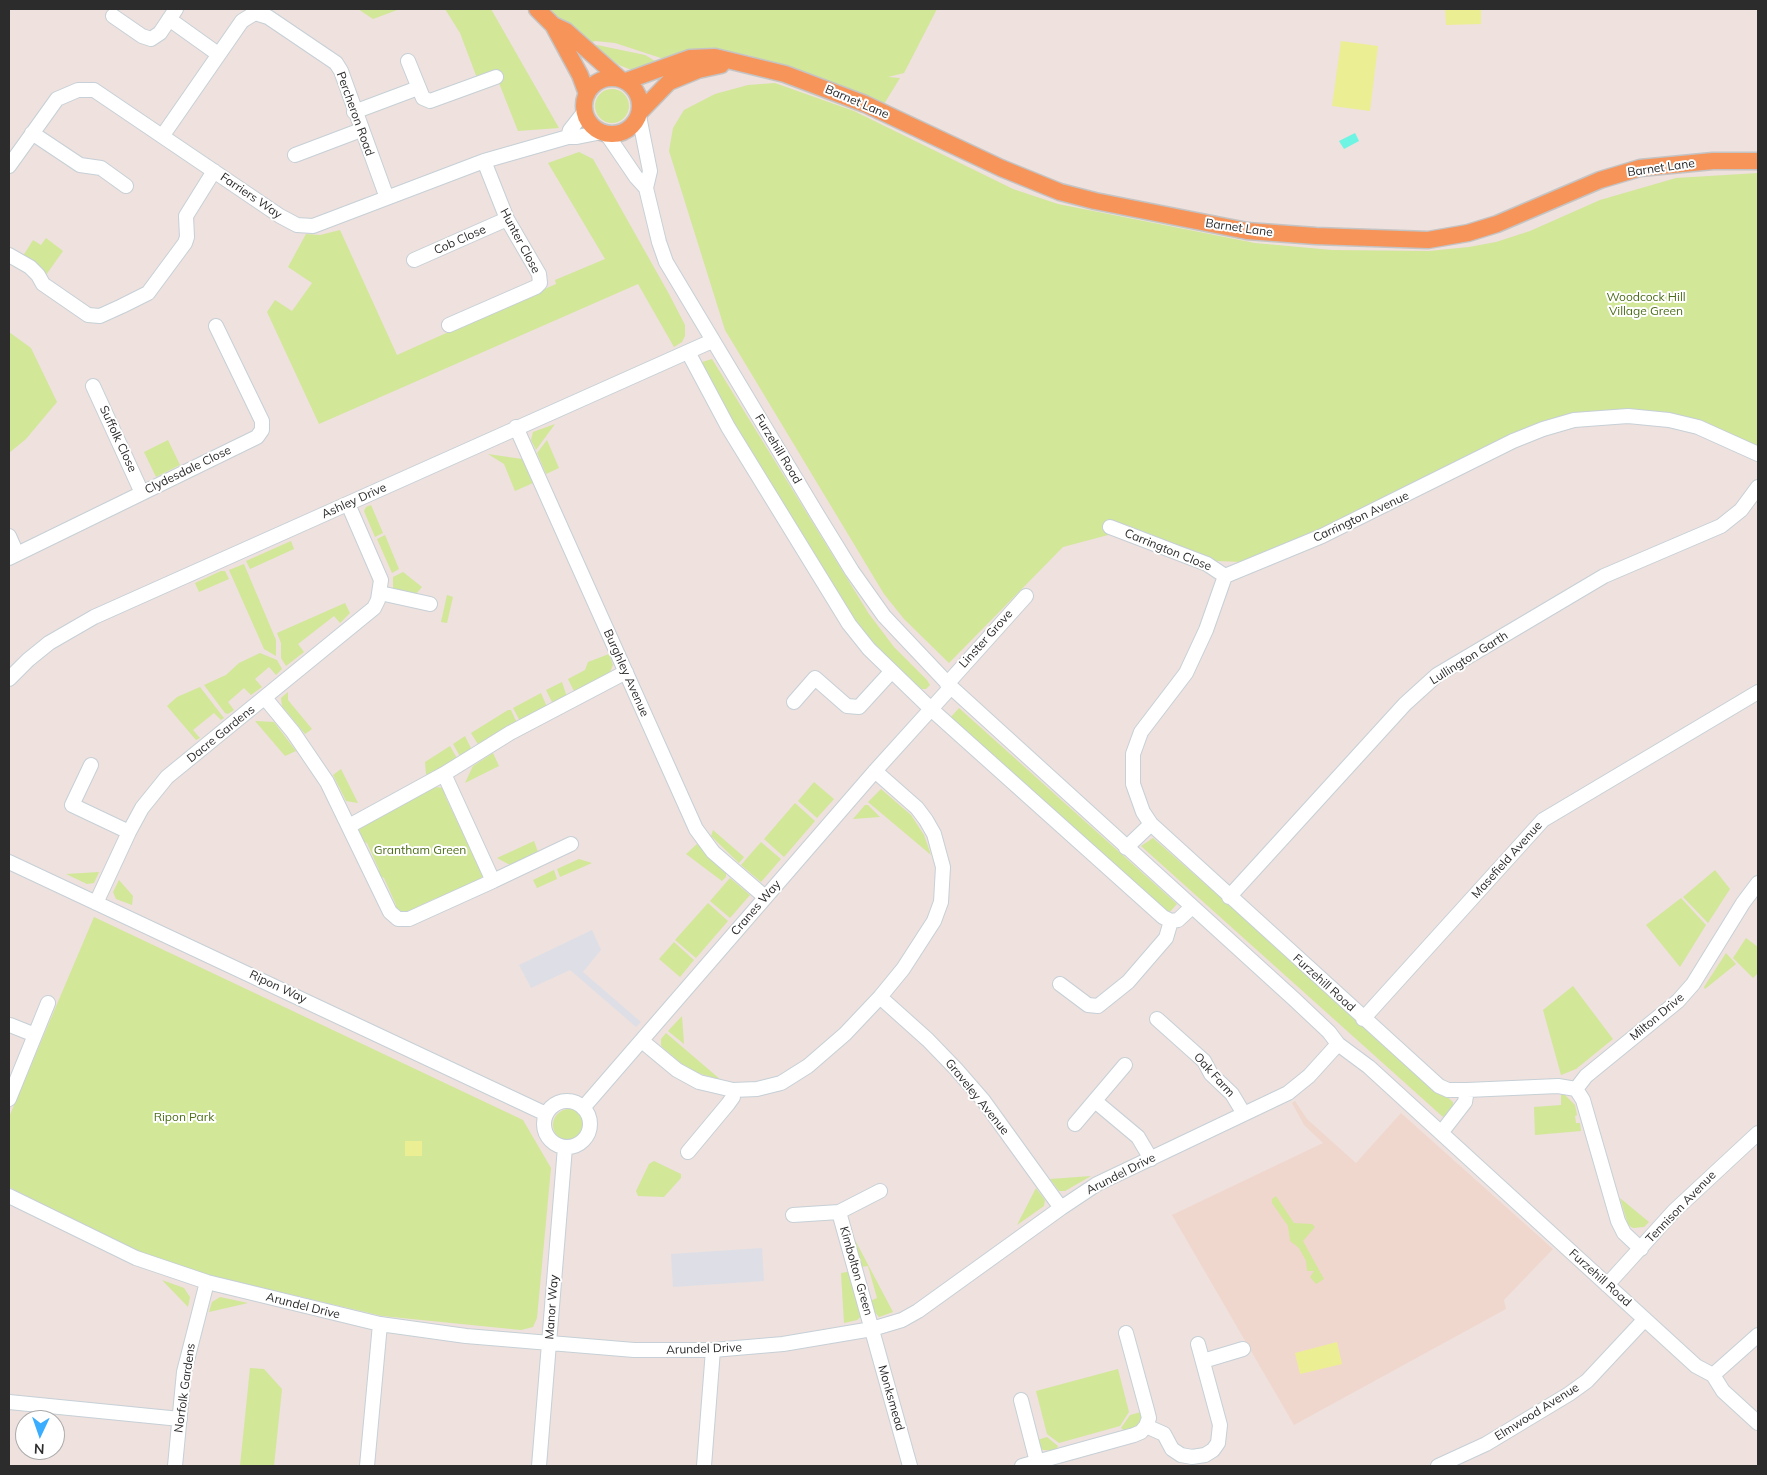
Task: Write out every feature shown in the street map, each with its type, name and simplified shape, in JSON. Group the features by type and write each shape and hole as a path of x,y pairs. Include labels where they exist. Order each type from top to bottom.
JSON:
{"main road":[{"path":"537,9 553,25 580,75 587,94 585,111 591,124 604,132"},
{"path":"553,25 566,31 623,80 639,97 639,114"},
{"name":"Barnet Lane","path":"587,94 598,82 606,79 623,80 690,58 715,57 785,74 866,104 1001,168 1060,192 1095,201 1247,231 1382,240 1428,240 1468,233 1497,224 1600,180 1640,168 1713,161 1758,161"},
{"name":"Barnet Lane","path":"604,132 617,134 626,130 656,93 682,75 736,63"}],"street":[{"name":"Percheron Road","path":"163,135 242,21 255,11 268,17 336,63 341,71 354,112 387,198"},
{"path":"113,16 142,36 152,39 160,33 173,14 218,54"},
{"path":"408,61 423,98 435,101 496,76"},
{"path":"354,112 418,88"},
{"name":"Farriers Way","path":"9,166 57,99 71,92 84,89 103,94 280,216 298,225 313,226 484,161 568,137 604,132"},
{"path":"568,137 570,130 585,111"},
{"name":"Furzehill Road","path":"639,114 650,171 646,188 659,242 666,262 852,571 884,616 949,685 1329,1032 1338,1044 1369,1067 1696,1366 1713,1375 1724,1391 1758,1423"},
{"path":"295,155 361,130"},
{"name":"Furzehill Road","path":"604,132 646,188"},
{"path":"32,133 80,165 101,168 126,186"},
{"name":"Hunter Close","path":"448,325 536,287 540,283 540,274 507,219 484,161"},
{"path":"9,255 30,267 43,284 88,315 100,316 148,293 185,243 187,237 186,216 214,171"},
{"name":"Cob Close","path":"414,260 507,219"},
{"name":"Clydesdale Close","path":"13,556 258,437 262,430 262,421 216,326"},
{"name":"Ashley Drive","path":"9,679 49,643 88,620 712,341"},
{"path":"688,352 728,427 849,624 891,672 1163,917 1178,920 1192,908"},
{"name":"Suffolk Close","path":"93,386 142,493"},
{"name":"Carrington Avenue","path":"1225,576 1322,536 1513,441 1543,429 1574,420 1628,416 1669,420 1726,438 1758,454"},
{"name":"Burghley Avenue","path":"516,427 696,829 714,852 765,897"},
{"name":"Lullington Garth","path":"1229,897 1405,704 1437,675 1604,576 1721,526 1741,510 1758,486"},
{"path":"348,504 381,580 380,593 430,604"},
{"name":"Carrington Close","path":"1110,527 1208,564 1225,576"},
{"path":"9,536 13,556"},
{"path":"1126,848 1151,824 1143,812 1133,784 1133,754 1141,732 1186,673 1206,630 1225,576"},
{"name":"Dacre Gardens","path":"96,903 142,808 167,778 368,614 378,600 380,593"},
{"name":"Linster Grove","path":"949,685 1026,596"},
{"path":"349,826 444,774 510,733 626,672"},
{"path":"794,702 815,678 847,706 859,708 891,672"},
{"path":"932,709 949,685"},
{"name":"Masefield Avenue","path":"1363,1019 1544,820 1758,692"},
{"path":"265,698 312,758 349,826 390,912 398,919 409,919 571,844"},
{"name":"Cranes Way","path":"583,1108 875,770 932,709"},
{"path":"92,766 72,805 129,832"},
{"path":"642,1041 688,1076 716,1088 733,1090 757,1089 780,1083 808,1066 845,1034 880,997 903,969 934,921 940,902 943,867 934,834 926,820 917,808 875,770"},
{"path":"444,774 493,881"},
{"name":"Furzehill Road","path":"1151,824 1438,1086 1448,1090 1467,1090"},
{"name":"Ripon Way","path":"9,862 546,1114"},
{"name":"Milton Drive","path":"1576,1089 1586,1076 1678,1000 1693,984 1743,903 1758,883"},
{"path":"1060,984 1088,1005 1098,1006 1135,974 1166,938 1172,920"},
{"name":"Graveley Avenue","path":"880,997 956,1068 983,1100 1061,1208"},
{"path":"9,1099 48,1003"},
{"name":"Oak Farm","path":"1157,1019 1204,1061 1211,1074 1232,1094 1244,1114"},
{"path":"10,1025 35,1035"},
{"name":"Arundel Drive","path":"9,1196 136,1258 207,1282 380,1324 466,1336 634,1350 713,1350 783,1344 888,1326 918,1311 1097,1184 1299,1086 1338,1044"},
{"path":"1075,1124 1126,1065"},
{"path":"1441,1133 1465,1102 1467,1090 1558,1086 1576,1089 1584,1100 1618,1221 1624,1233 1641,1249"},
{"path":"688,1152 728,1104 733,1097 733,1090"},
{"path":"564,1101 578,1104 583,1108 590,1120 588,1134 578,1144 565,1147 557,1145 547,1135 544,1128 546,1114 551,1108 564,1101"},
{"path":"1095,1102 1138,1136 1150,1159"},
{"name":"Tennison Avenue","path":"1607,1285 1674,1211 1758,1133"},
{"name":"Manor Way","path":"539,1466 565,1147"},
{"name":"Kimbolton Green","path":"793,1215 839,1212 880,1191"},
{"name":"Kimbolton Green","path":"839,1212 872,1329"},
{"name":"Norfolk Gardens","path":"175,1466 184,1372 207,1282"},
{"name":"Elmwood Avenue","path":"1438,1466 1486,1444 1575,1390 1587,1381 1645,1319"},
{"path":"366,1466 380,1324"},
{"name":"Monksmead","path":"872,1329 910,1466"},
{"path":"1022,1466 1134,1435 1141,1432 1146,1426 1149,1418 1126,1333"},
{"path":"1713,1375 1758,1334"},
{"path":"1146,1426 1164,1434 1172,1449 1181,1454 1192,1456 1205,1455 1213,1450 1221,1435 1220,1425 1198,1344"},
{"path":"1203,1362 1243,1349"},
{"path":"704,1466 713,1350"},
{"path":"1021,1400 1037,1462"},
{"path":"9,1402 180,1419"}],"shaded area":[{"path":"592,930 601,950 583,972 641,1022 636,1027 570,970 531,988 519,965"},
{"path":"1295,1101 1307,1119 1356,1163 1401,1113 1553,1249 1504,1300 1506,1309 1294,1425 1172,1215 1323,1143 1304,1125 1292,1103"},
{"path":"762,1248 764,1281 673,1287 671,1254"}],"green space":[{"path":"358,9 400,9 373,19"},
{"path":"445,9 491,9 559,128 518,131 495,73 477,78 460,33"},
{"path":"548,9 937,9 904,73 888,77 900,78 884,104 748,55 694,51 664,59 615,43 595,41 589,43"},
{"path":"1445,9 1481,9 1481,24 1446,25"},
{"path":"1341,41 1378,46 1370,111 1332,106"},
{"path":"595,46 645,55 657,62 637,69 629,69 619,65"},
{"name":"Woodcock Hill Village Green","path":"775,83 854,111 1013,189 1058,204 1255,243 1332,250 1429,251 1469,247 1496,242 1530,231 1600,200 1676,178 1758,173 1758,450 1725,433 1574,413 1310,536 1242,562 1217,561 1127,525 1108,522 1108,535 1063,547 949,663 904,619 884,594 725,330 669,151 673,128 684,110 715,94 748,85"},
{"path":"612,89 624,94 629,106 624,118 612,123 600,118 595,106 600,94"},
{"path":"579,152 593,159 669,294 685,325 685,336 682,342 674,347 638,284 319,424 267,312 275,300 292,311 312,283 288,267 306,234 320,235 340,230 397,355 556,284 555,280 605,259 548,163"},
{"path":"46,238 63,251 46,275 23,256 33,240 41,245"},
{"path":"9,332 31,348 57,402 26,439 9,453"},
{"path":"712,359 869,614 894,647 927,680 930,685 926,689 919,689 895,670 856,623 715,391 702,362"},
{"path":"555,424 536,450 531,440 533,432"},
{"path":"168,440 180,465 156,477 144,452"},
{"path":"547,440 559,468 546,474 537,453"},
{"path":"488,454 522,459 533,483 515,491 504,464"},
{"path":"371,505 383,533 375,537 364,511 366,507"},
{"path":"385,535 399,569 392,573 377,539"},
{"path":"291,541 294,549 250,569 246,561"},
{"path":"244,564 276,640 276,656 264,649 229,570"},
{"path":"225,571 229,579 199,592 195,583"},
{"path":"403,572 422,587 414,596 393,590 393,577"},
{"path":"447,595 453,597 447,623 441,622"},
{"path":"345,603 350,613 340,623 334,616 298,644 304,652 286,666 281,658 281,643 277,633"},
{"path":"260,653 277,660 282,669 276,675 269,667 255,679 262,687 251,695 244,688 228,702 234,710 228,714 225,713 204,685 226,675 239,663"},
{"path":"609,654 613,665 610,672 612,675 575,693 568,679 585,670 588,662"},
{"path":"562,682 567,697 553,704 546,690"},
{"path":"200,687 224,718 221,720 214,713 193,730 200,738 196,740 167,706 177,697"},
{"path":"288,692 288,700 312,729 305,734 282,706 281,698"},
{"path":"541,693 547,707 520,721 513,708"},
{"path":"959,708 1177,904 1168,914 950,718"},
{"path":"511,710 517,723 479,746 471,733"},
{"path":"255,721 274,722 296,751 285,756"},
{"path":"465,736 472,750 461,758 453,744"},
{"path":"450,746 458,760 429,778 426,774 425,762"},
{"path":"493,753 499,766 465,783 473,766"},
{"path":"341,769 358,803 346,801 333,775"},
{"path":"814,782 834,799 817,818 798,801"},
{"name":"Grantham Green","path":"435,787 444,788 449,792 445,796 459,825 465,825 467,830 463,834 477,863 482,863 484,872 480,881 441,901 436,898 417,907 416,912 400,914 393,909 396,905 384,878 377,875 379,870 367,843 361,842 358,831 362,826"},
{"path":"881,789 911,815 924,835 931,855 868,802"},
{"path":"795,803 815,821 784,857 764,839"},
{"path":"865,805 868,805 880,817 853,819"},
{"path":"713,830 744,857 739,863 711,836"},
{"path":"1153,838 1453,1102 1453,1109 1443,1117 1141,846"},
{"path":"534,841 538,852 510,865 497,858"},
{"path":"761,842 781,859 761,882 741,865"},
{"path":"697,844 726,873 726,877 722,881 686,854"},
{"path":"579,859 592,863 560,877 557,869"},
{"path":"554,870 557,879 537,888 533,880"},
{"path":"1715,870 1730,889 1708,923 1683,897"},
{"path":"99,872 94,883 87,884 66,874"},
{"path":"730,878 750,895 730,918 710,901"},
{"path":"119,880 133,896 132,905 116,899 113,892"},
{"path":"1681,898 1706,925 1680,967 1646,925"},
{"path":"708,903 728,921 696,958 675,940"},
{"name":"Ripon Park","path":"94,917 523,1120 551,1168 537,1318 533,1327 521,1330 382,1316 208,1275 130,1249 9,1187 9,1117"},
{"path":"1746,938 1758,947 1758,973 1753,978 1733,958"},
{"path":"674,942 694,960 680,977 659,959"},
{"path":"1726,953 1736,964 1705,989 1704,987"},
{"path":"1573,986 1613,1039 1576,1069 1561,1075 1543,1010"},
{"path":"682,1016 684,1044 668,1031"},
{"path":"666,1033 721,1080 698,1073 682,1064 661,1046 661,1039"},
{"path":"1561,1095 1565,1095 1575,1105 1576,1123 1580,1123 1581,1131 1535,1135 1534,1107 1561,1105"},
{"path":"569,1109 575,1110 580,1114 584,1119 584,1131 580,1136 575,1140 569,1141 563,1140 558,1136 554,1131 553,1125 554,1119 558,1114 563,1110"},
{"path":"405,1141 422,1141 422,1156 405,1156"},
{"path":"654,1161 681,1174 681,1178 664,1197 638,1196 636,1191 649,1164"},
{"path":"1091,1176 1065,1191 1059,1191 1050,1179"},
{"path":"1036,1188 1045,1200 1044,1206 1017,1225"},
{"path":"1276,1196 1294,1223 1312,1224 1315,1227 1303,1241 1324,1279 1316,1284 1310,1277 1314,1271 1307,1271 1306,1261 1299,1248 1290,1241 1288,1226 1272,1203 1272,1199"},
{"path":"1620,1198 1649,1222 1644,1227 1633,1228 1628,1225"},
{"path":"855,1240 893,1312 879,1317 873,1310 870,1301 877,1298 868,1266 861,1267"},
{"path":"852,1271 864,1314 857,1320 844,1323 841,1273"},
{"path":"162,1280 184,1288 190,1297 188,1307"},
{"path":"220,1297 248,1303 209,1312 212,1302"},
{"path":"1337,1342 1342,1364 1300,1374 1295,1353"},
{"path":"250,1368 264,1369 282,1389 274,1466 240,1466"},
{"path":"1118,1369 1129,1412 1120,1426 1059,1443 1047,1434 1036,1391"},
{"path":"1141,1412 1142,1419 1135,1428 1125,1431 1121,1428 1130,1415"},
{"path":"1047,1437 1058,1446 1055,1451 1043,1450 1039,1446 1037,1440"}],"water":[{"path":"1355,133 1359,141 1344,149 1339,141"}]}
